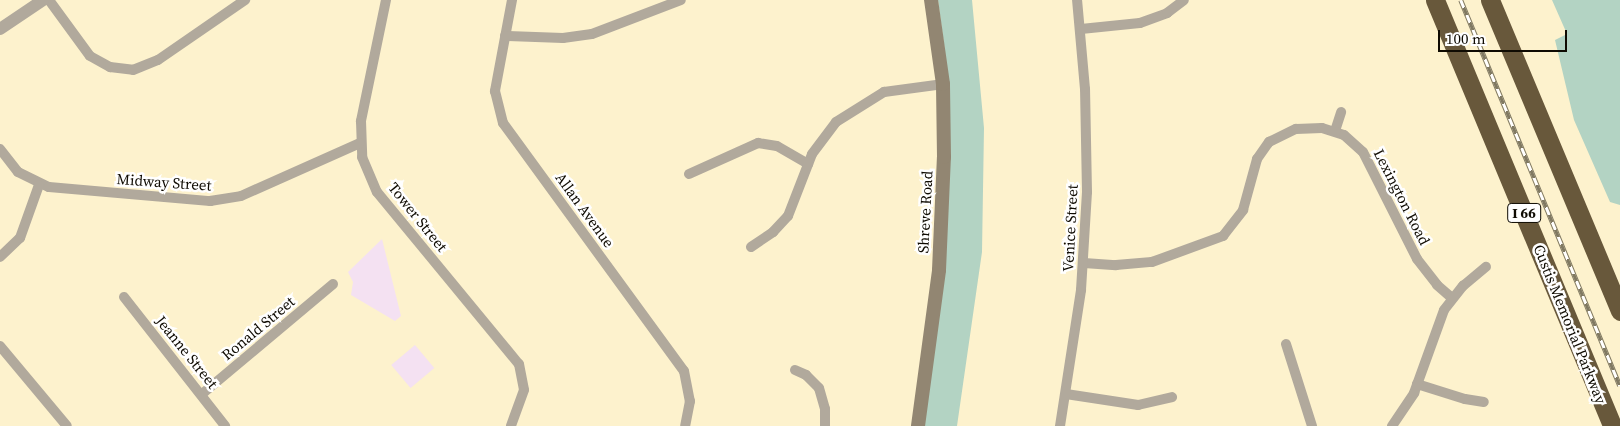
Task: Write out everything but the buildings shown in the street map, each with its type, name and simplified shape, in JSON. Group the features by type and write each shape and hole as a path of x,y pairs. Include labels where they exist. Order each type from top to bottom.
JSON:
{"highway":[{"name":"Custis Memorial Parkway","path":"1435,0 1612,426"},
{"path":"1490,0 1620,310"}],"main road":[{"name":"Shreve Road","path":"918,426 940,251 944,157 943,84 931,0"}],"street":[{"path":"0,30 43,0"},
{"path":"49,0 90,56 110,67 123,70 142,68 158,60 245,0"},
{"name":"Tower Street","path":"386,0 361,121 360,143 365,169 377,192 519,364 524,390 511,426"},
{"name":"Allan Avenue","path":"512,0 495,91 504,123 684,371 690,401 685,426"},
{"path":"505,36 563,38 615,27 681,0"},
{"name":"Venice Street","path":"1060,426 1084,263 1087,142 1081,29 1077,0"},
{"path":"1081,29 1140,23 1167,13 1184,0"},
{"path":"751,247 773,232 788,216 808,164 827,131 872,98 900,88 943,84"},
{"path":"1084,263 1116,265 1152,262 1214,241 1238,220 1257,159 1269,142 1296,129 1335,131 1341,112"},
{"name":"Lexington Road","path":"1335,131 1353,142 1366,156 1417,259 1437,285 1452,298"},
{"name":"Midway Street","path":"0,149 18,172 39,185 184,200 225,200 360,143"},
{"path":"690,174 758,143 777,146 808,164"},
{"path":"0,257 20,238 39,185"},
{"path":"1392,426 1408,405 1437,324 1452,298 1486,267"},
{"name":"Ronald Street","path":"202,394 333,284"},
{"name":"Jeanne Street","path":"124,297 202,394 225,426"},
{"path":"1286,344 1312,426"},
{"path":"0,346 67,426"},
{"path":"794,370 806,376 819,388 825,409 825,426"},
{"path":"1417,384 1465,399 1484,402"},
{"path":"1066,394 1138,405 1172,397"}],"shaded area":[{"path":"382,239 401,316 395,321 351,295 353,282 348,272"},
{"path":"415,345 434,368 411,388 391,365"}],"green space":[{"path":"938,0 972,0 984,128 982,252 957,426 922,426 932,366 945,52"},
{"path":"1552,0 1620,0 1620,205 1610,202 1574,120 1555,40 1567,34"}],"railway":[{"path":"1461,0 1620,385"}]}
